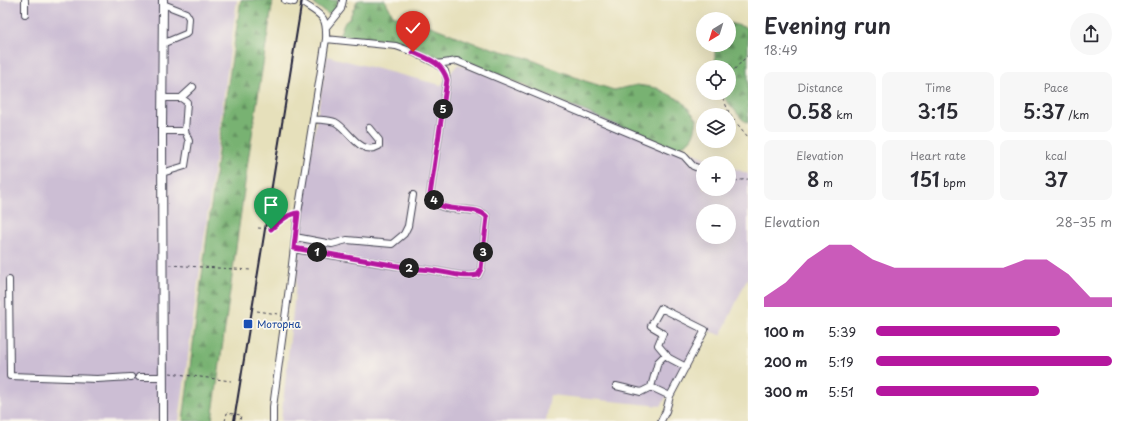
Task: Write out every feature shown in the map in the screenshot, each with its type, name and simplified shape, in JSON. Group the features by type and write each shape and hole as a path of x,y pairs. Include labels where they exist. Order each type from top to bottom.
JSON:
{"main road":[{"path":"163,2 163,421"}],"street":[{"path":"25,0 25,14"},
{"path":"285,0 294,2"},
{"path":"327,26 341,9 343,0"},
{"path":"162,44 186,34 188,32 189,18 186,13 163,2"},
{"path":"273,421 273,407 286,316 298,213 326,40 327,26 321,15 304,4"},
{"path":"294,248 408,268 426,268 470,276 478,275 481,269 487,217 485,214 482,212 448,208 436,203 430,195 447,80 445,72 438,64 396,46 326,40"},
{"path":"438,64 457,61 684,156 696,167"},
{"path":"182,98 193,87"},
{"path":"162,173 185,166 189,141 185,131 187,102 182,98 163,98"},
{"path":"313,119 335,122 355,141 366,148 375,149 379,146 379,140 369,128"},
{"path":"162,131 185,131"},
{"path":"295,237 332,244 347,240 392,244 404,234 408,226 413,196"},
{"path":"9,280 10,376 97,379 131,377"},
{"path":"661,421 666,411 670,396 686,367 706,330 661,308 651,326 663,334 658,345 669,358 686,367"},
{"path":"616,386 642,392 651,387 658,362 666,354"},
{"path":"139,377 163,374"},
{"path":"651,387 670,396"}],"path":[{"path":"736,68 748,55"},
{"path":"724,100 730,115 748,137"},
{"path":"736,181 748,178"},
{"path":"258,228 272,229 275,224 291,213 298,213"},
{"path":"162,264 251,270"},
{"path":"257,311 286,316"},
{"path":"163,374 231,381"},
{"path":"225,421 227,413 241,415 240,421"}],"shaded area":[{"path":"0,0 237,0 179,421 0,421"},
{"path":"327,56 441,85 458,64 701,156 696,156 696,196 736,196 736,169 748,174 748,277 721,335 705,330 661,406 550,395 546,421 281,421 309,164"}],"green space":[{"path":"241,0 273,0 249,154 212,421 183,421 221,130"},
{"path":"315,0 338,0 337,9 328,14 314,4"},
{"path":"385,0 393,15 408,21 428,25 474,43 527,58 585,81 614,90 637,85 657,88 682,101 696,118 695,131 689,141 675,150 460,58 442,58 427,55 408,46 389,40 339,36 344,23 349,19 357,1"},
{"path":"736,25 748,28 748,123 736,112 736,108 733,108 726,100 736,100 736,60 715,60 715,52 736,52"}],"railway":[{"path":"234,421 302,0"}],"place":[{"name":"Моторна","path":"248,324"}],"route":[{"path":"271,229 275,224 291,213 298,213 294,248 416,269 426,268 470,276 478,275 481,269 487,217 482,212 448,208 436,203 430,195 447,80 445,72 438,64 413,52"}]}
